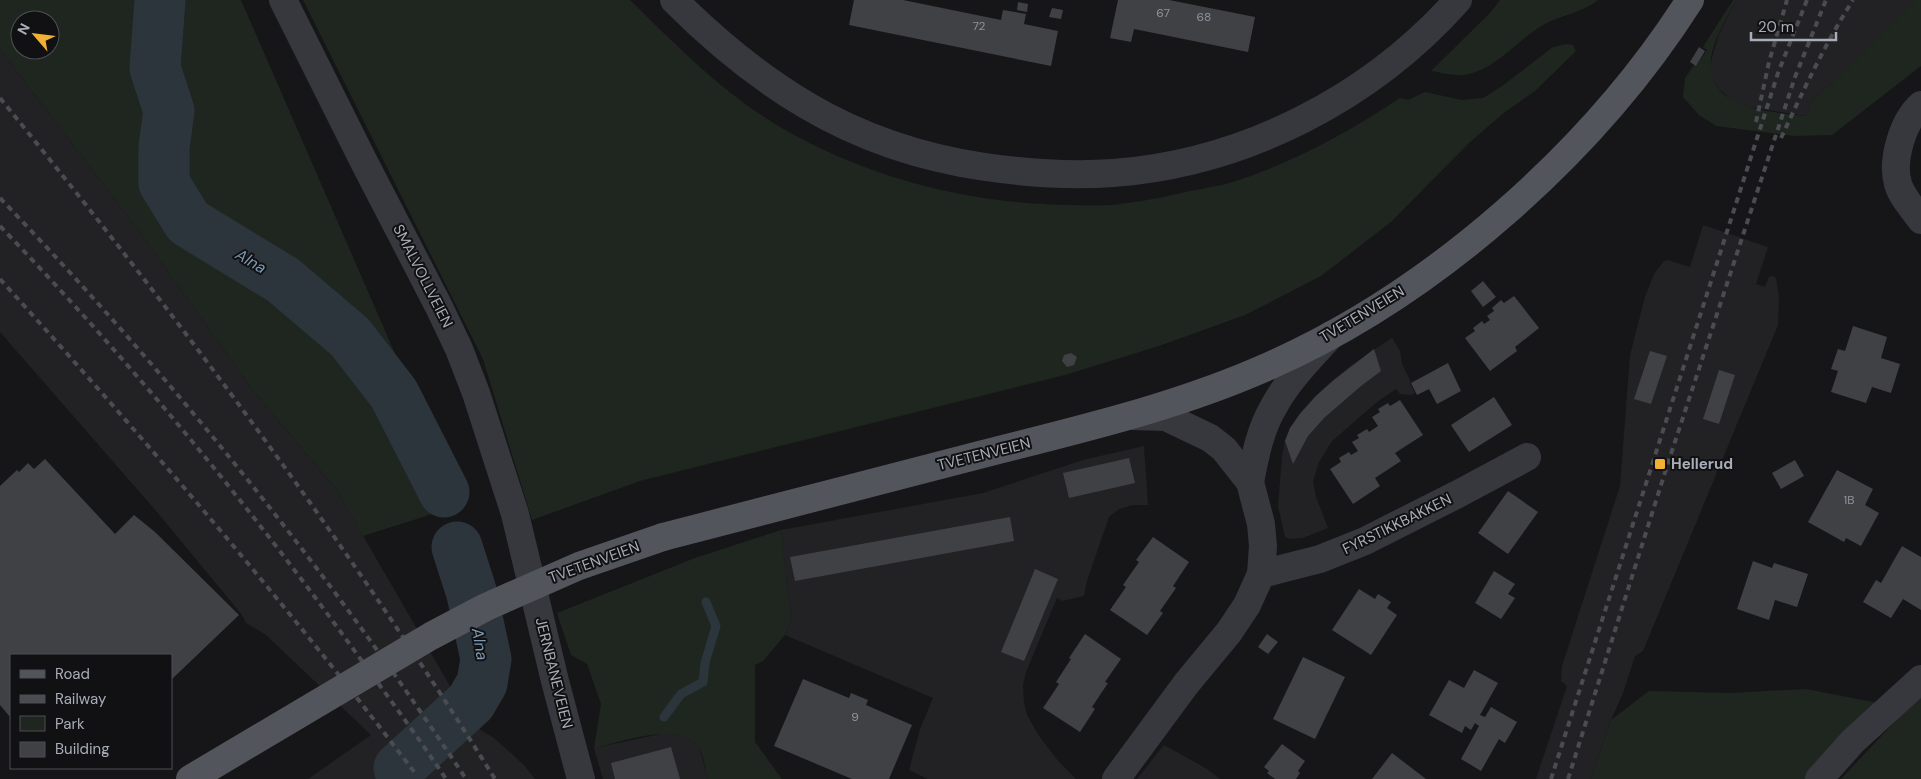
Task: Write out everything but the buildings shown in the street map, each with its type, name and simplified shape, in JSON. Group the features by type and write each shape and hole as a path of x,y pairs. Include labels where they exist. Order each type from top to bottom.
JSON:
{"main road":[{"name":"TVETENVEIEN","path":"190,779 431,636 486,607 579,566 663,537 1130,416 1181,401 1272,365 1331,335 1422,277 1478,236 1515,204 1579,142 1623,92 1659,46 1690,0"}],"street":[{"name":"SMALVOLLVEIEN","path":"283,0 459,349 499,463 515,514 528,566"},
{"path":"674,0 726,48 764,77 806,105 839,122 919,153 958,163 1007,170 1072,174 1113,173 1159,167 1207,156 1252,142 1297,122 1373,78 1439,21 1458,0"},
{"path":"1921,105 1912,114 1897,152 1898,183 1905,198 1921,220"},
{"path":"1250,482 1256,452 1265,423 1273,407 1297,373 1331,335"},
{"path":"1116,779 1186,684 1229,632 1247,605 1261,574 1263,546 1261,524 1250,482 1224,449 1210,438 1166,417 1130,416"},
{"name":"FYRSTIKKBAKKEN","path":"1261,574 1320,559 1365,541 1527,457"},
{"name":"JERNBANEVEIEN","path":"528,566 555,681 581,779"},
{"path":"1819,779 1853,741 1921,679"}],"shaded area":[{"path":"1736,0 1915,0 1831,84 1813,99 1806,116 1735,103 1718,88 1710,68 1712,58 1719,34"},
{"path":"0,49 139,231 252,389 336,489 454,693 479,729 494,738 524,765 535,779 308,779 371,735 265,634 246,623 242,615 157,512 0,332"},
{"path":"1703,225 1768,247 1756,284 1765,287 1769,277 1776,278 1779,296 1778,325 1643,651 1635,656 1591,779 1536,779 1567,686 1561,681 1562,666 1620,486 1630,355 1645,297 1654,274 1664,261 1668,260 1690,267"},
{"path":"1392,338 1400,351 1402,364 1415,393 1412,395 1400,394 1396,389 1377,402 1332,441 1319,462 1313,481 1316,497 1328,528 1303,538 1290,539 1285,537 1278,506 1282,456 1285,440 1290,428 1299,414 1315,396 1334,379"},
{"path":"1144,446 1148,505 1133,505 1119,509 1109,517 1087,581 1084,596 1062,601 1057,598 1026,672 1023,685 1027,715 1039,736 1059,762 1076,779 928,779 909,770 920,729 933,698 785,635 791,620 781,530 983,493 1083,460"},
{"path":"665,733 685,736 699,747 708,779 603,779 594,748"},
{"path":"1164,745 1207,769 1220,779 1137,779"}],"green space":[{"path":"0,0 241,0 461,505 363,536 336,489 252,389 139,231 0,49"},
{"path":"303,0 630,0 701,68 759,114 814,145 848,161 920,185 957,193 995,200 1071,205 1130,203 1230,183 1279,165 1321,145 1361,123 1400,98 1408,100 1425,92 1462,100 1483,98 1553,47 1567,44 1573,45 1576,51 1535,91 1505,112 1469,143 1391,222 1321,276 1245,315 1159,346 1065,375 640,481 532,520 483,359"},
{"path":"1500,0 1598,0 1585,8 1543,25 1503,56 1482,69 1470,74 1458,75 1431,71 1491,12"},
{"path":"1733,0 1736,0 1715,42 1711,68 1714,82 1722,93 1734,101 1748,106 1778,113 1806,116 1813,99 1831,84 1915,0 1921,0 1921,66 1832,135 1794,136 1716,126 1699,115 1683,97 1685,78 1707,50 1703,47"},
{"path":"781,530 791,620 785,635 763,661 755,665 755,742 782,779 708,779 703,757 697,746 687,739 676,735 648,735 594,748 601,704 587,664 571,655 557,613 695,558"},
{"path":"1806,689 1878,703 1832,746 1805,779 1591,779 1611,720 1649,691 1730,693"},
{"path":"1921,694 1921,779 1841,779"}],"waterway":[{"name":"Alna","path":"160,0 155,68 169,111 164,147 164,183 188,222 283,280 350,337 394,394 444,492"},
{"name":"Alna","path":"399,768 471,702 482,683 486,659 472,594 457,547"},
{"path":"664,717 681,694 703,682 705,663 716,626 706,602"}],"railway":[{"path":"1756,122 1769,62 1787,0"},
{"path":"1551,779 1778,73 1807,0"},
{"path":"1568,779 1667,466 1795,77 1826,0"},
{"path":"1781,138 1806,85 1853,0"},
{"path":"0,98 131,262 320,516 438,690 495,779"},
{"path":"0,198 127,336 246,478 360,626 466,779"},
{"path":"0,226 139,378 226,483 310,591 446,779"},
{"path":"0,279 107,399 265,583 415,773"}],"place":[{"name":"Hellerud","path":"1660,464"}]}
